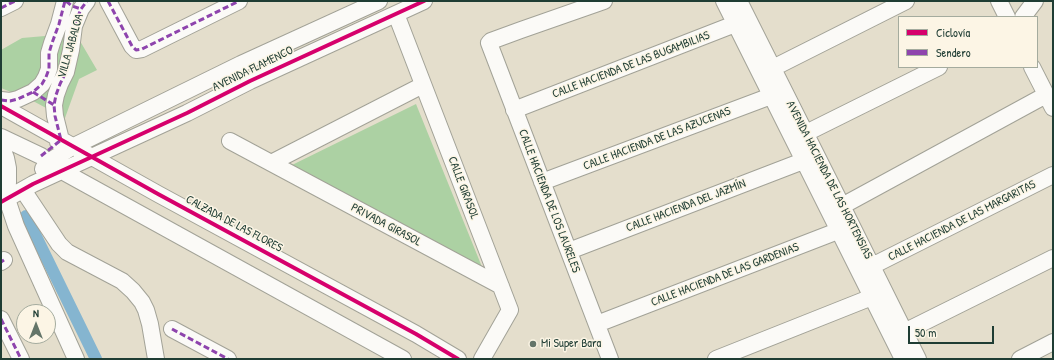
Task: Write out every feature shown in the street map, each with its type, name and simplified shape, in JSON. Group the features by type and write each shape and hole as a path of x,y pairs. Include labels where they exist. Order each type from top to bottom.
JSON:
{"street":[{"path":"1,8 15,1"},
{"path":"65,1 72,6 84,5"},
{"name":"VILLA JABALOA","path":"1,100 10,101 34,92 46,78 49,69 52,43 65,1"},
{"path":"108,1 132,46 134,49 139,50 239,1"},
{"name":"AVENIDA FLAMENCO","path":"28,187 44,159 67,143 379,1"},
{"name":"AVENIDA FLAMENCO","path":"4,200 28,187 187,113 250,81 424,1"},
{"name":"AVENIDA HACIENDA DE LAS HORTENSIAS","path":"724,1 741,21 772,68 799,137 804,161 845,229 872,266 898,335 903,359"},
{"name":"AVENIDA HACIENDA DE LAS HORTENSIAS","path":"739,1 741,21 771,96 799,137 842,206 845,229 872,297 898,335 918,359"},
{"path":"772,68 906,1"},
{"path":"999,1 1006,16"},
{"path":"1024,16 1035,1"},
{"name":"CALLE HACIENDA DE LOS LAURELES","path":"599,2 490,41 489,43 610,359"},
{"name":"VILLA JABALOA","path":"67,143 54,116 54,105 56,95 66,72 74,26 84,5"},
{"name":"CALLE GIRASOL","path":"396,14 510,310 482,359"},
{"name":"CALLE HACIENDA DE LAS BUGAMBILIAS","path":"514,110 741,21"},
{"path":"241,64 250,81"},
{"path":"799,137 937,68"},
{"path":"842,206 1050,102 1033,68"},
{"path":"271,163 423,86"},
{"path":"34,92 54,105"},
{"name":"CALLE HACIENDA DE LAS AZUCENAS","path":"542,182 771,96"},
{"name":"CALZADA DE LAS FLORES","path":"1,106 158,194 416,334 458,359"},
{"path":"1,137 44,159 62,171 402,359 416,334"},
{"name":"PRIVADA GIRASOL","path":"230,141 501,286"},
{"path":"1,145 8,168 8,182 4,200 76,359"},
{"name":"CALLE HACIENDA DEL JAZMÍN","path":"569,251 804,161"},
{"name":"CALLE HACIENDA DE LAS MARGARITAS","path":"872,266 1053,176"},
{"path":"28,187 59,244 67,252 122,281 142,302 150,324 156,359"},
{"name":"CALLE HACIENDA DE LAS GARDENIAS","path":"597,324 845,229"},
{"path":"898,335 1053,258"},
{"path":"716,359 872,297"},
{"path":"1,319 21,359"},
{"path":"172,329 228,359"},
{"path":"1020,359 1053,342"}],"green space":[{"path":"45,36 80,41 97,70 79,79 65,118 33,101 1,88 1,50 22,38"},
{"path":"416,104 482,267 292,165"}],"waterway":[{"path":"26,216 96,359"}],"marked path":[{"path":"1,8 15,1"},
{"path":"1,100 10,101 18,99 33,92 42,84 49,69 49,53 65,1"},
{"path":"66,1 72,6 81,9"},
{"path":"41,156 61,140 54,105 56,95 66,72 74,26 81,9 87,1"},
{"path":"108,1 132,46 136,50 142,49 239,1"},
{"path":"33,92 54,105"},
{"path":"1,319 21,359"},
{"path":"172,329 228,359"}],"cycle path":[{"path":"1,202 33,184 187,113 250,81 424,1"},
{"path":"1,106 158,194 416,334 458,359"}],"place":[{"name":"Mi Super Bara","path":"533,344"}]}
